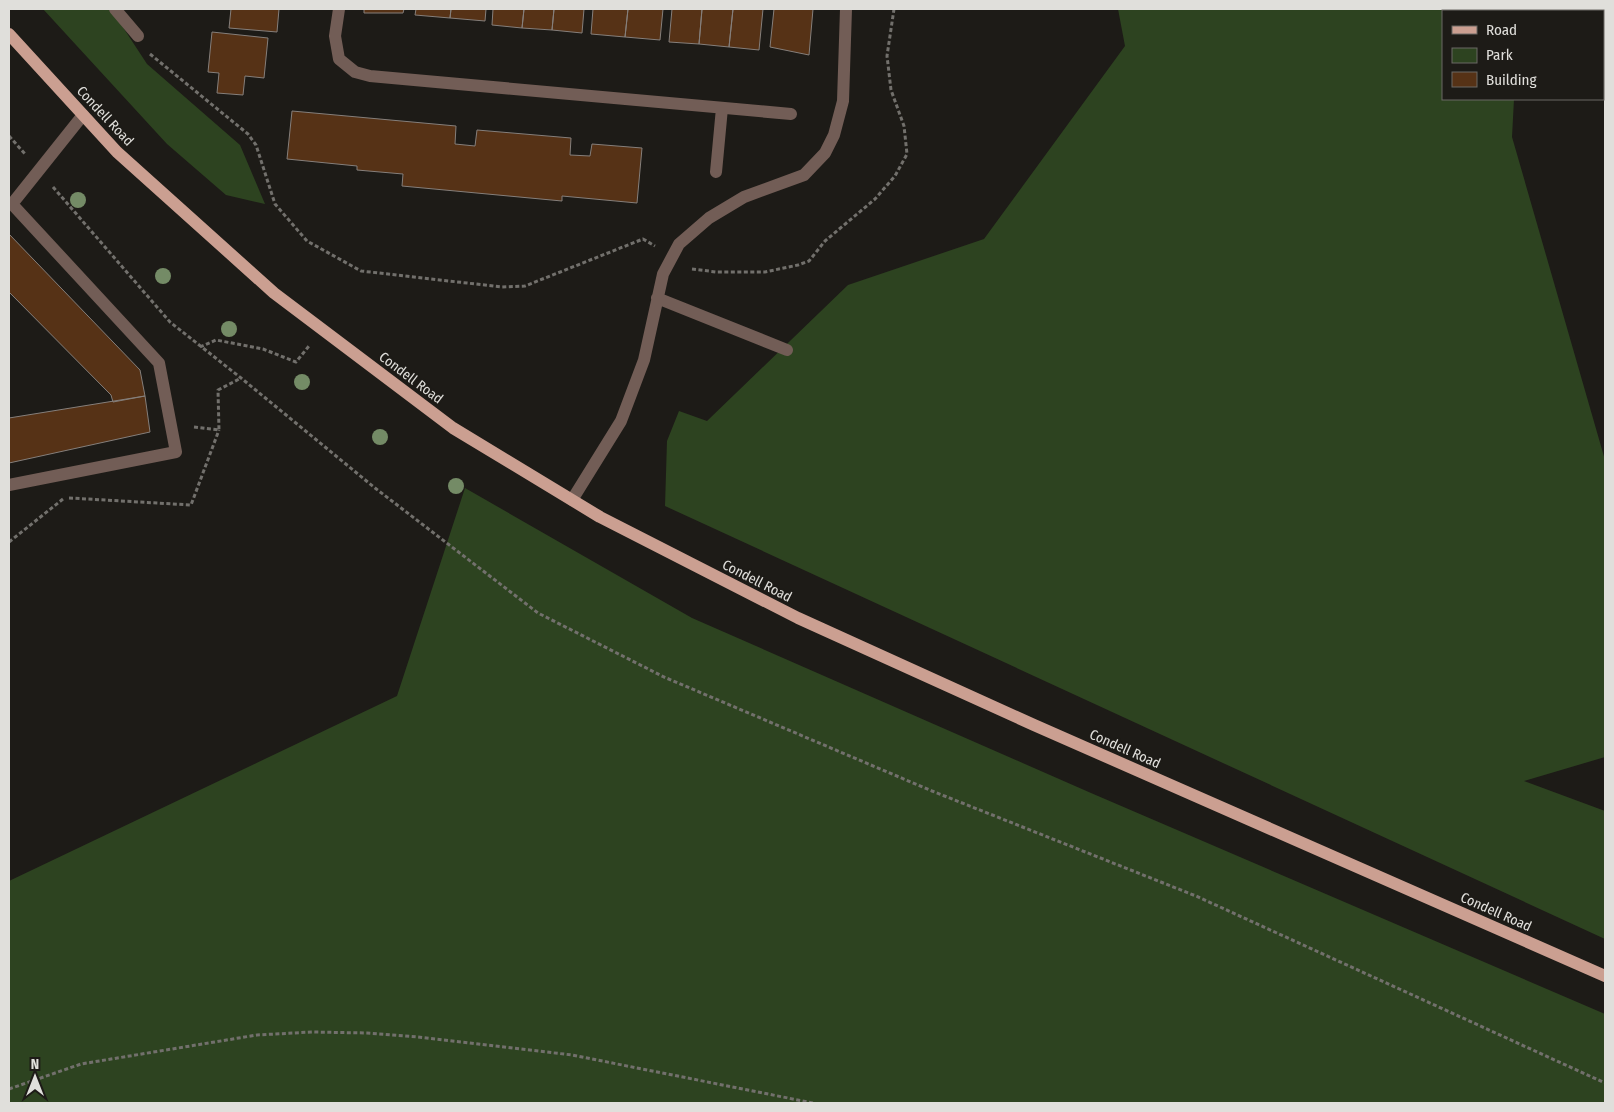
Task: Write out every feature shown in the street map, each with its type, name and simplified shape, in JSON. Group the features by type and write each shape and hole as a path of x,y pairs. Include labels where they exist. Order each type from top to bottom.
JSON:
{"main road":[{"name":"Condell Road","path":"9,34 117,152 274,293 453,428 572,500 798,618 1043,729 1605,976"}],"street":[{"path":"115,9 138,36"},
{"path":"339,9 335,36 339,59 355,72 370,76 791,114"},
{"path":"572,500 621,421 644,360 662,274 679,244 709,218 744,197 804,175 825,153 834,135 843,101 846,9"},
{"path":"716,172 722,108"},
{"path":"9,486 176,452 159,363 10,204 83,115"},
{"path":"657,298 786,350"}],"path":[{"path":"138,36 142,48 248,134 256,145 275,204 307,241 361,271 502,287 525,286 643,238 689,268 716,272 765,272 809,261 825,241 875,199 895,176 907,154 904,126 891,90 887,56 894,9"},
{"path":"9,136 170,322 376,488 538,613 664,677 932,791 1196,896 1605,1083"},
{"path":"200,347 216,340 263,349 296,362"},
{"path":"9,542 64,497 191,505 219,430 218,390 241,378"},
{"path":"171,424 219,430"},
{"path":"9,1089 82,1064 247,1037 312,1032 367,1033 418,1037 572,1055 813,1103"}],"green space":[{"path":"43,9 111,9 147,64 240,145 265,204 226,195 167,144"},
{"path":"1118,9 1520,9 1442,10 1442,100 1514,100 1512,137 1605,460 1605,757 1524,781 1605,811 1605,939 665,506 667,441 679,411 707,421 848,285 984,239 1125,46"},
{"path":"465,488 692,618 1091,793 1605,1014 1605,1103 9,1103 9,881 397,696"}],"building":[{"path":"231,9 279,9 277,32 229,28"},
{"path":"364,9 404,9 403,13 364,13"},
{"path":"416,9 451,9 450,18 415,15"},
{"path":"451,9 486,9 485,21 450,18"},
{"path":"493,9 524,9 522,28 492,25"},
{"path":"524,9 554,9 552,30 522,28"},
{"path":"554,9 584,9 582,33 552,30"},
{"path":"593,9 628,9 625,37 591,34"},
{"path":"628,9 663,9 660,40 625,37"},
{"path":"672,9 702,9 699,44 669,42"},
{"path":"702,9 733,9 729,47 699,44"},
{"path":"733,9 763,9 759,50 729,47"},
{"path":"774,9 813,9 809,55 770,47"},
{"path":"212,32 268,38 264,78 245,76 243,95 217,93 219,73 208,72"},
{"path":"292,111 456,126 455,144 475,146 477,130 571,138 570,155 590,156 592,144 642,148 637,203 562,196 562,201 402,186 403,174 357,170 357,166 287,159"},
{"path":"9,234 140,370 145,396 113,402 111,395 9,292"},
{"path":"145,396 150,432 9,463 9,418"}]}
